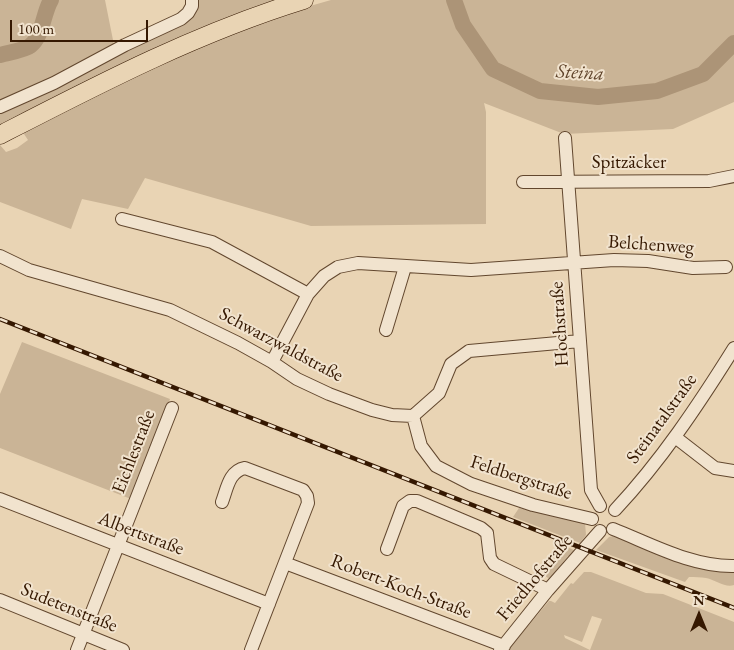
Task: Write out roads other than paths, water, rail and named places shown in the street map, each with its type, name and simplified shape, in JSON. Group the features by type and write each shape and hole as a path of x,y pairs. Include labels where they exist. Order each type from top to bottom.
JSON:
{"highway":[{"path":"0,135 172,49 234,23 304,0"}],"street":[{"path":"0,107 54,83 125,45 181,19 188,13 192,6 192,0"},
{"name":"Hochstraße","path":"565,138 591,490 600,506"},
{"name":"Spitzäcker","path":"523,182 709,181 734,176"},
{"path":"122,219 212,242 308,294"},
{"name":"Schwarzwaldstraße","path":"0,256 29,270 170,310 238,342 297,379 329,394 385,413 413,416"},
{"name":"Belchenweg","path":"272,362 308,294 324,276 338,267 358,263 472,270 614,260 648,261 693,268 726,267"},
{"path":"386,330 405,267"},
{"path":"413,416 439,394 451,364 469,350 580,341"},
{"name":"Steinatalstraße","path":"616,510 675,437 733,353"},
{"name":"Eichlestraße","path":"77,650 172,408"},
{"name":"Feldbergstraße","path":"413,416 421,446 436,466 471,484 533,505 592,519"},
{"path":"675,437 715,468 734,471"},
{"path":"222,502 233,473 245,468 303,490 307,496 308,504 251,650"},
{"name":"Albertstraße","path":"0,500 269,604"},
{"path":"387,549 403,506 410,501 417,501 481,528 487,533 490,558 494,564 548,590"},
{"path":"607,530 618,522 616,510 608,505 600,506 594,511 592,519 594,526 691,560 723,566 734,566"},
{"name":"Friedhofstraße","path":"502,648 548,590 607,530"},
{"name":"Robert-Koch-Straße","path":"284,563 502,648"},
{"name":"Sudetenstraße","path":"0,600 123,650"}],"waterway":[{"name":"Steina","path":"0,55 24,49 34,42 51,0"},
{"name":"Steina","path":"454,0 463,25 493,69 540,91 598,97 657,91 703,74 734,43"}],"railway":[{"path":"0,319 734,608"}]}
